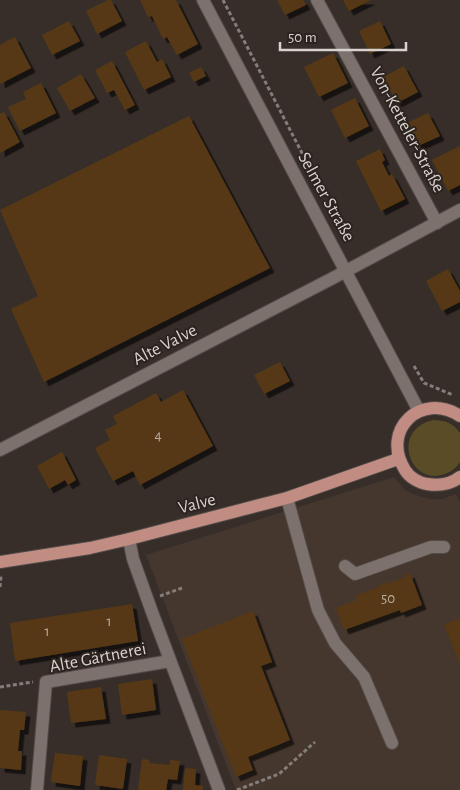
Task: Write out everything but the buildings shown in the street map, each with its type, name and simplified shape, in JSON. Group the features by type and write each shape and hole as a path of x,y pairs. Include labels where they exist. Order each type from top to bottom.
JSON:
{"main road":[{"path":"458,483 439,486 422,484 407,474 398,460 396,445 400,431 408,419 419,411 435,407 450,410 460,416"},
{"name":"Valve","path":"0,562 129,540 287,498 398,460"}],"street":[{"name":"Selmer Straße","path":"203,0 419,411"},
{"name":"Von-Ketteler-Straße","path":"318,0 437,223"},
{"name":"Alte Valve","path":"0,450 460,210"},
{"path":"287,498 318,610 335,643 364,677 392,743"},
{"name":"Alte Gärtnerei","path":"129,540 133,559 219,790"},
{"path":"345,566 355,574 424,549 444,547"},
{"name":"Alte Gärtnerei","path":"37,790 46,682 170,661"}],"path":[{"path":"223,0 318,184"},
{"path":"413,366 424,383 460,398"},
{"path":"158,597 182,588"},
{"path":"0,688 39,681 46,682"},
{"path":"237,790 279,774 314,742"}],"shaded area":[{"path":"433,420 448,423 460,433 460,462 447,473 433,476 422,472 414,465 410,456 409,445 412,434 420,426"},
{"path":"394,477 405,490 415,495 431,499 442,499 456,494 460,503 460,790 236,790 146,555"}]}
